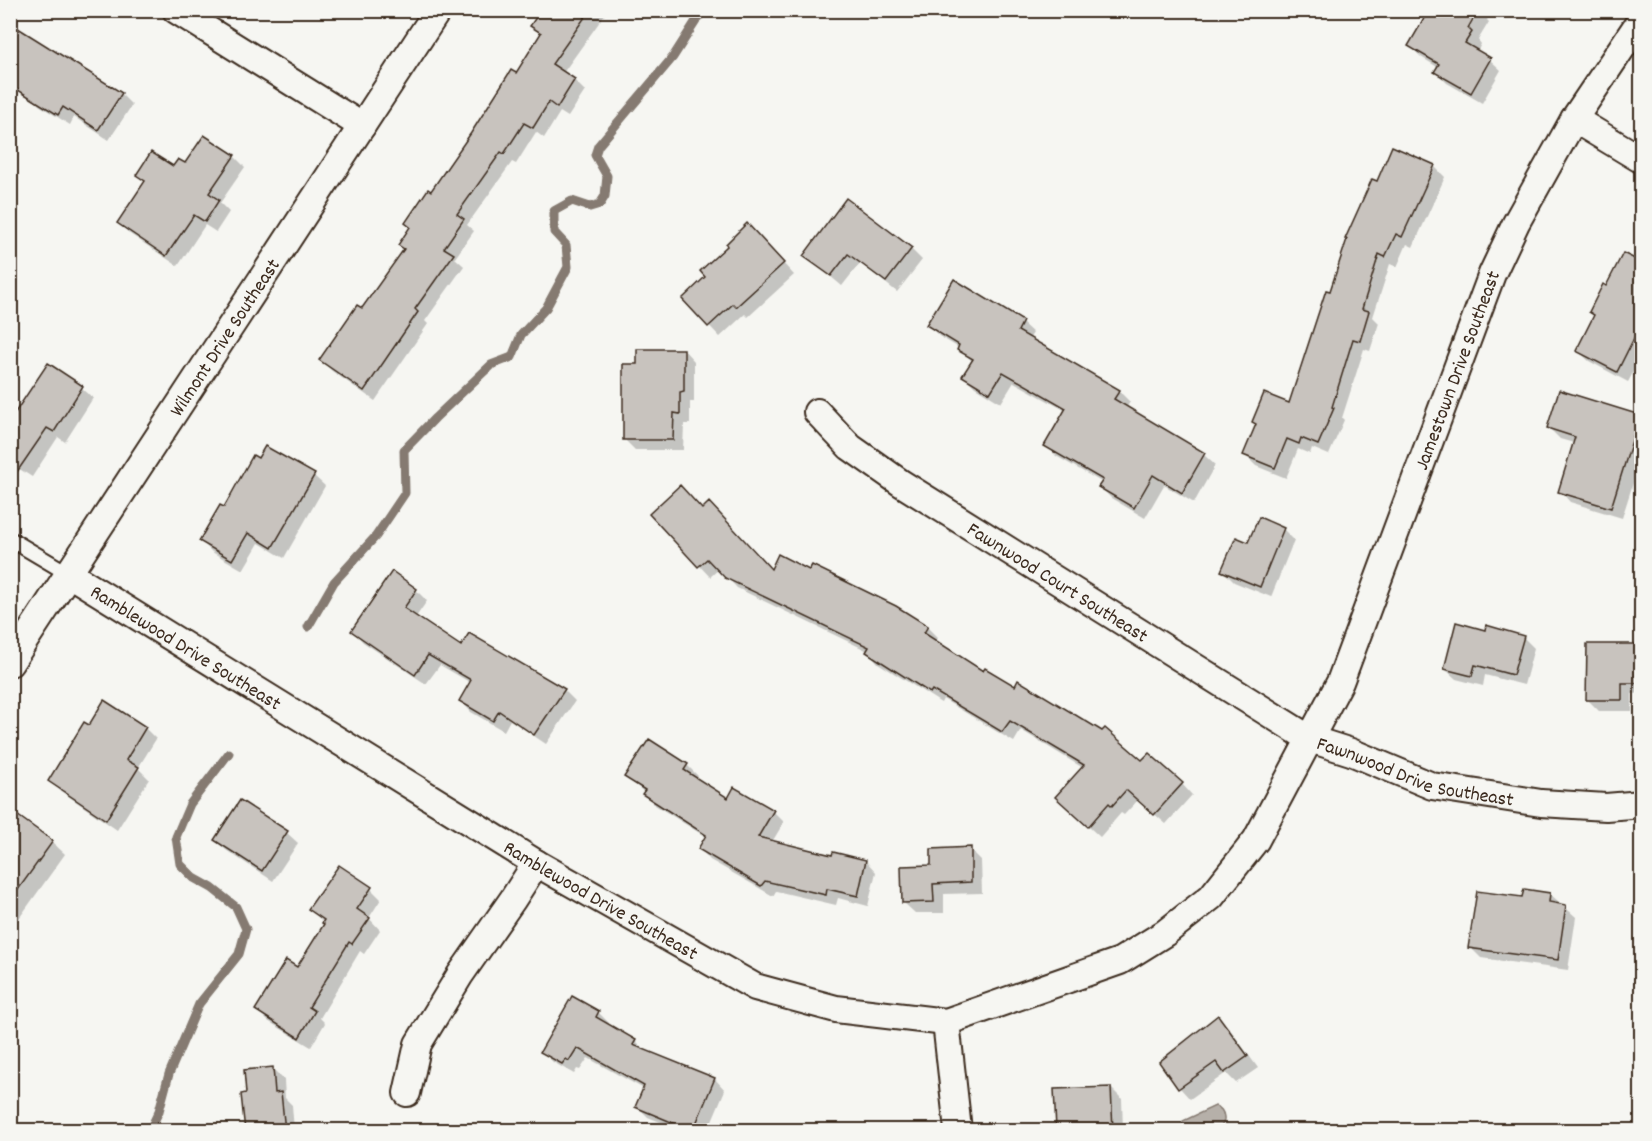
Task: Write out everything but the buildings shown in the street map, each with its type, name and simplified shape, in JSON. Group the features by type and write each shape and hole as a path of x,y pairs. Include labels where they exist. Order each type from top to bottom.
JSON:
{"street":[{"path":"176,10 362,126"},
{"name":"Wilmont Drive Southeast","path":"10,663 438,10"},
{"name":"Jamestown Drive Southeast","path":"1310,739 1340,682 1492,274 1516,223 1574,119 1641,18"},
{"path":"1574,119 1641,160"},
{"name":"Fawnwood Court Southeast","path":"817,412 850,447 901,483 1310,739"},
{"name":"Ramblewood Drive Southeast","path":"69,573 536,863 755,987 836,1009 946,1022 1120,961 1178,923"},
{"name":"Fawnwood Drive Southeast","path":"1178,923 1211,897 1256,840 1310,739 1351,752 1432,786 1541,803 1606,807 1641,804"},
{"path":"407,1093 418,1044 460,975 536,863"},
{"path":"946,1022 958,1131"}],"lane":[{"path":"10,539 69,573"}],"shaded area":[{"path":"1215,1106 1224,1115 1220,1127 1207,1131 1181,1130 1183,1121"}],"waterway":[{"path":"308,627 334,582 376,536 405,493 404,450 491,365 512,357 521,335 546,308 568,267 566,245 554,232 554,211 572,201 590,207 600,204 605,196 607,176 595,155 598,146 673,57 703,10"},
{"path":"150,1130 159,1111 169,1074 199,1004 239,954 246,929 236,907 212,888 194,878 180,864 176,837 190,804 229,753"}]}
